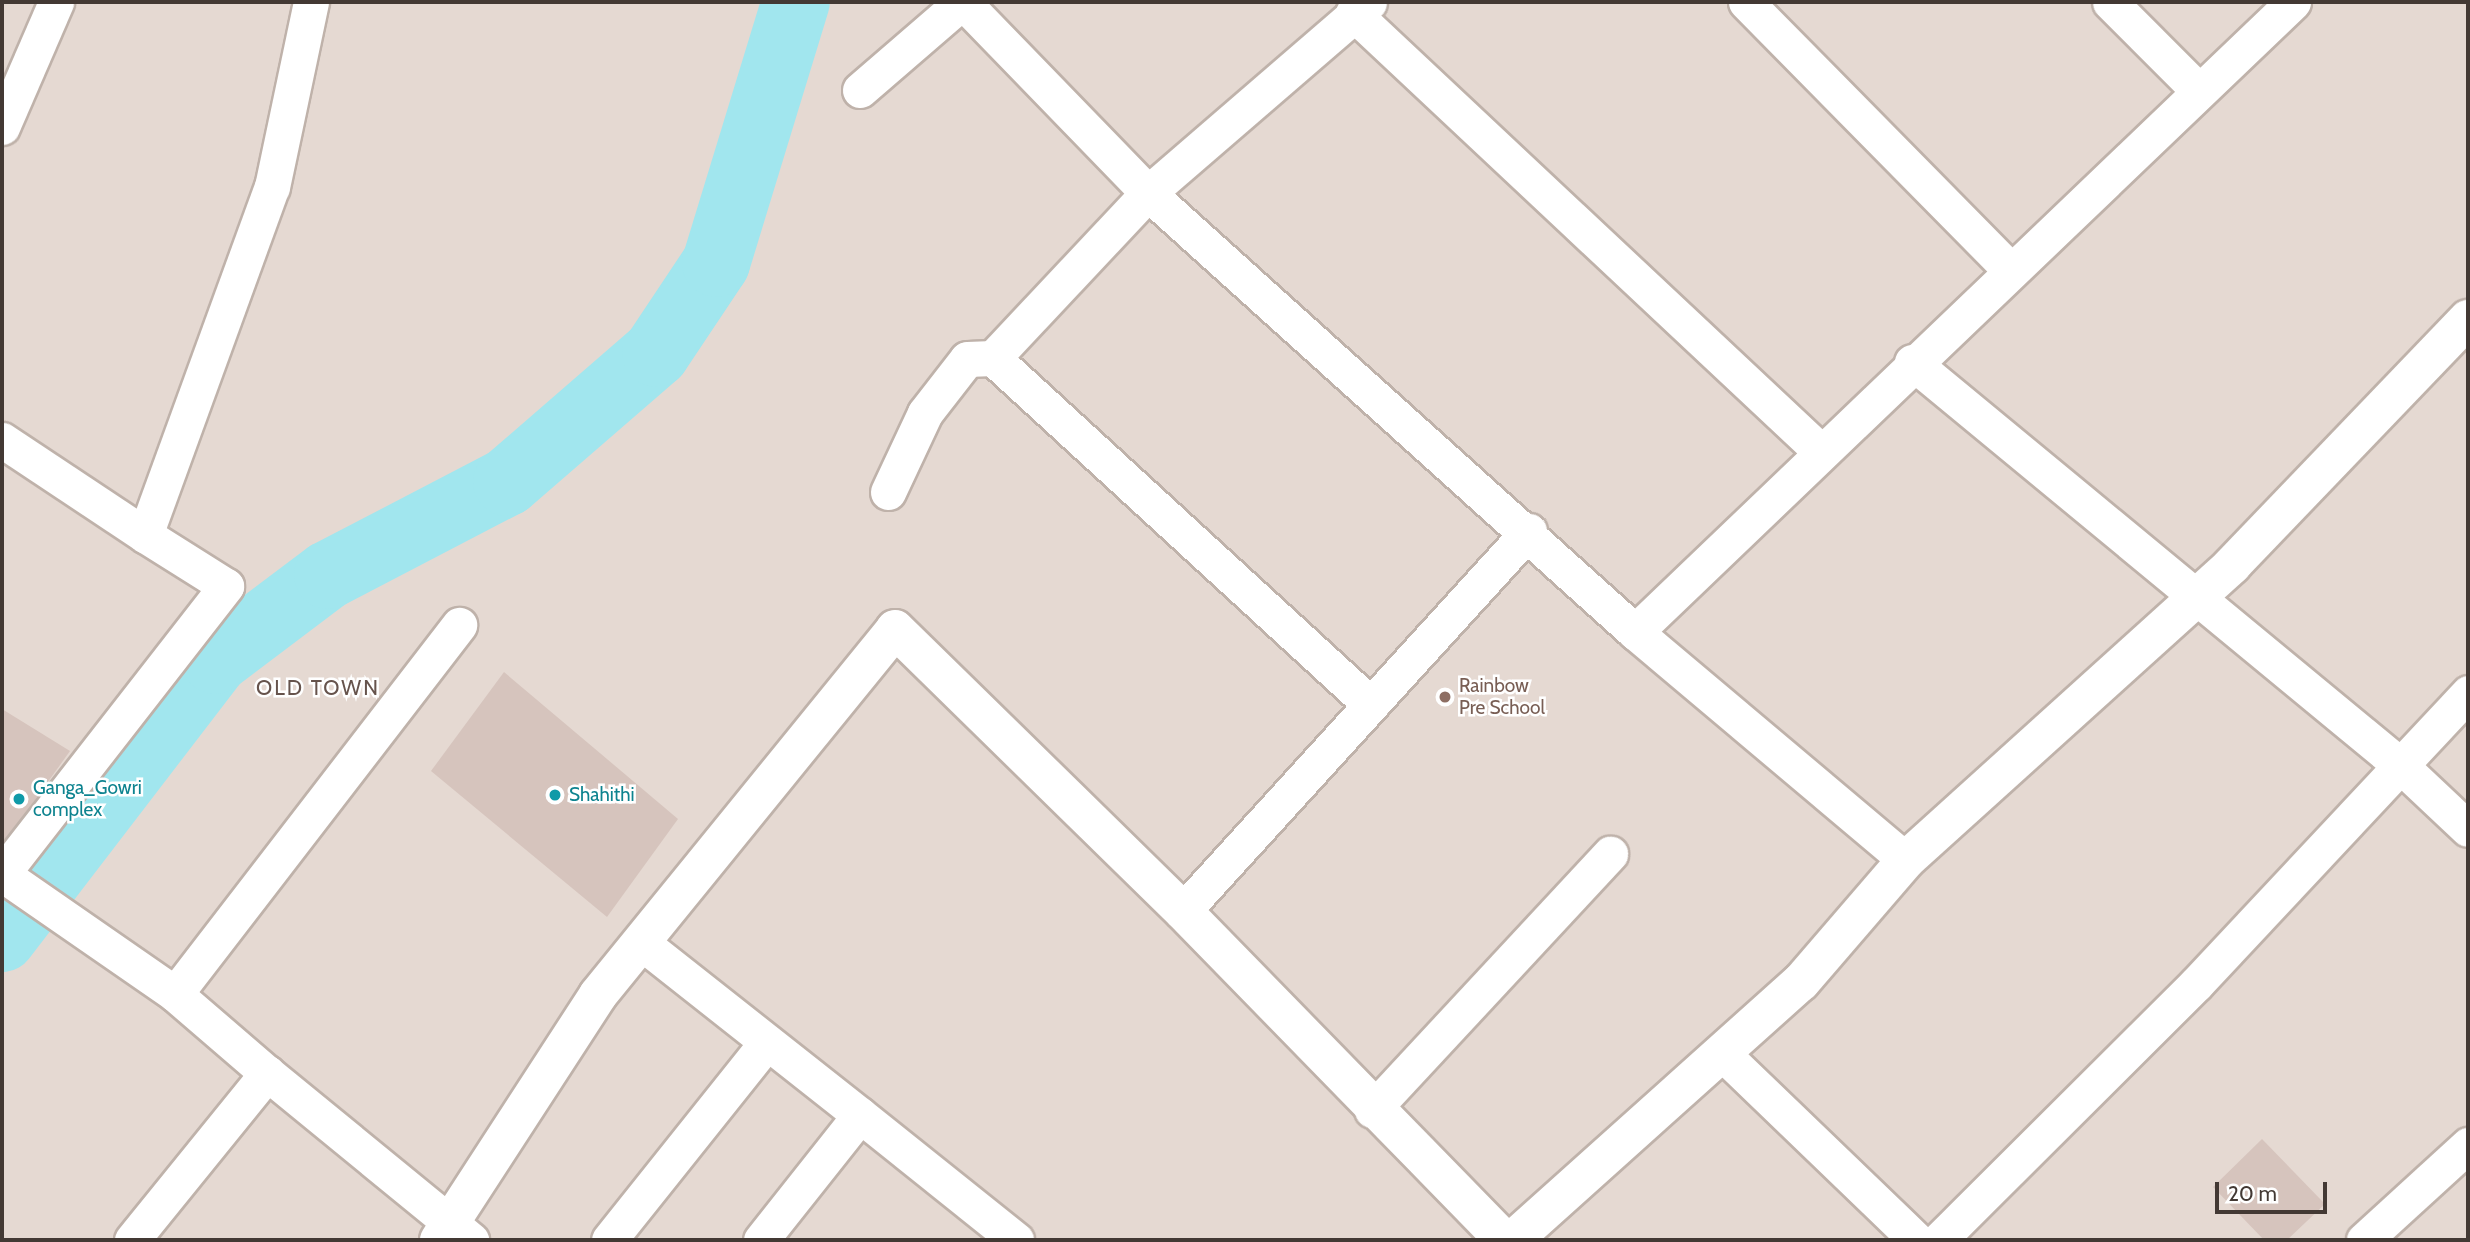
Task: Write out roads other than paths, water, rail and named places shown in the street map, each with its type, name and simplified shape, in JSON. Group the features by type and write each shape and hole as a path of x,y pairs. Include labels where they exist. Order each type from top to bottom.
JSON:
{"street":[{"path":"2,127 56,2"},
{"path":"145,535 272,187 311,2"},
{"path":"860,90 962,2 1148,193 1529,531 1635,632 1906,860"},
{"path":"1746,2 2010,270"},
{"path":"2110,2 2198,90"},
{"path":"1635,632 1819,450 2293,2"},
{"path":"888,492 926,413 967,359 993,358 1148,193 1361,8 1819,450"},
{"path":"1513,1240 1801,982 1906,860 2194,599 2468,319"},
{"path":"993,358 1371,705"},
{"path":"1912,362 2194,599 2400,765 2468,829"},
{"path":"2,440 226,586 2,874 175,994 454,1235 598,995 895,629 1183,911 1372,1110 1504,1240"},
{"path":"1183,911 1529,531"},
{"path":"175,994 459,625"},
{"path":"1939,1240 2197,982 2468,693"},
{"path":"1372,1110 1610,854"},
{"path":"642,943 1016,1240"},
{"path":"609,1240 767,1042"},
{"path":"1722,1053 1916,1240"},
{"path":"132,1240 267,1073"},
{"path":"761,1240 860,1115"},
{"path":"2364,1240 2468,1145"}],"waterway":[{"path":"2,938 215,660 328,575 507,482 656,353 716,263 796,2"}],"place":[{"name":"Rainbow Pre School","path":"1445,697"},
{"name":"Shahithi","path":"555,795"},
{"name":"Ganga_Gowri complex","path":"19,799"}],"district":[{"name":"OLD TOWN","path":"318,688"}]}
